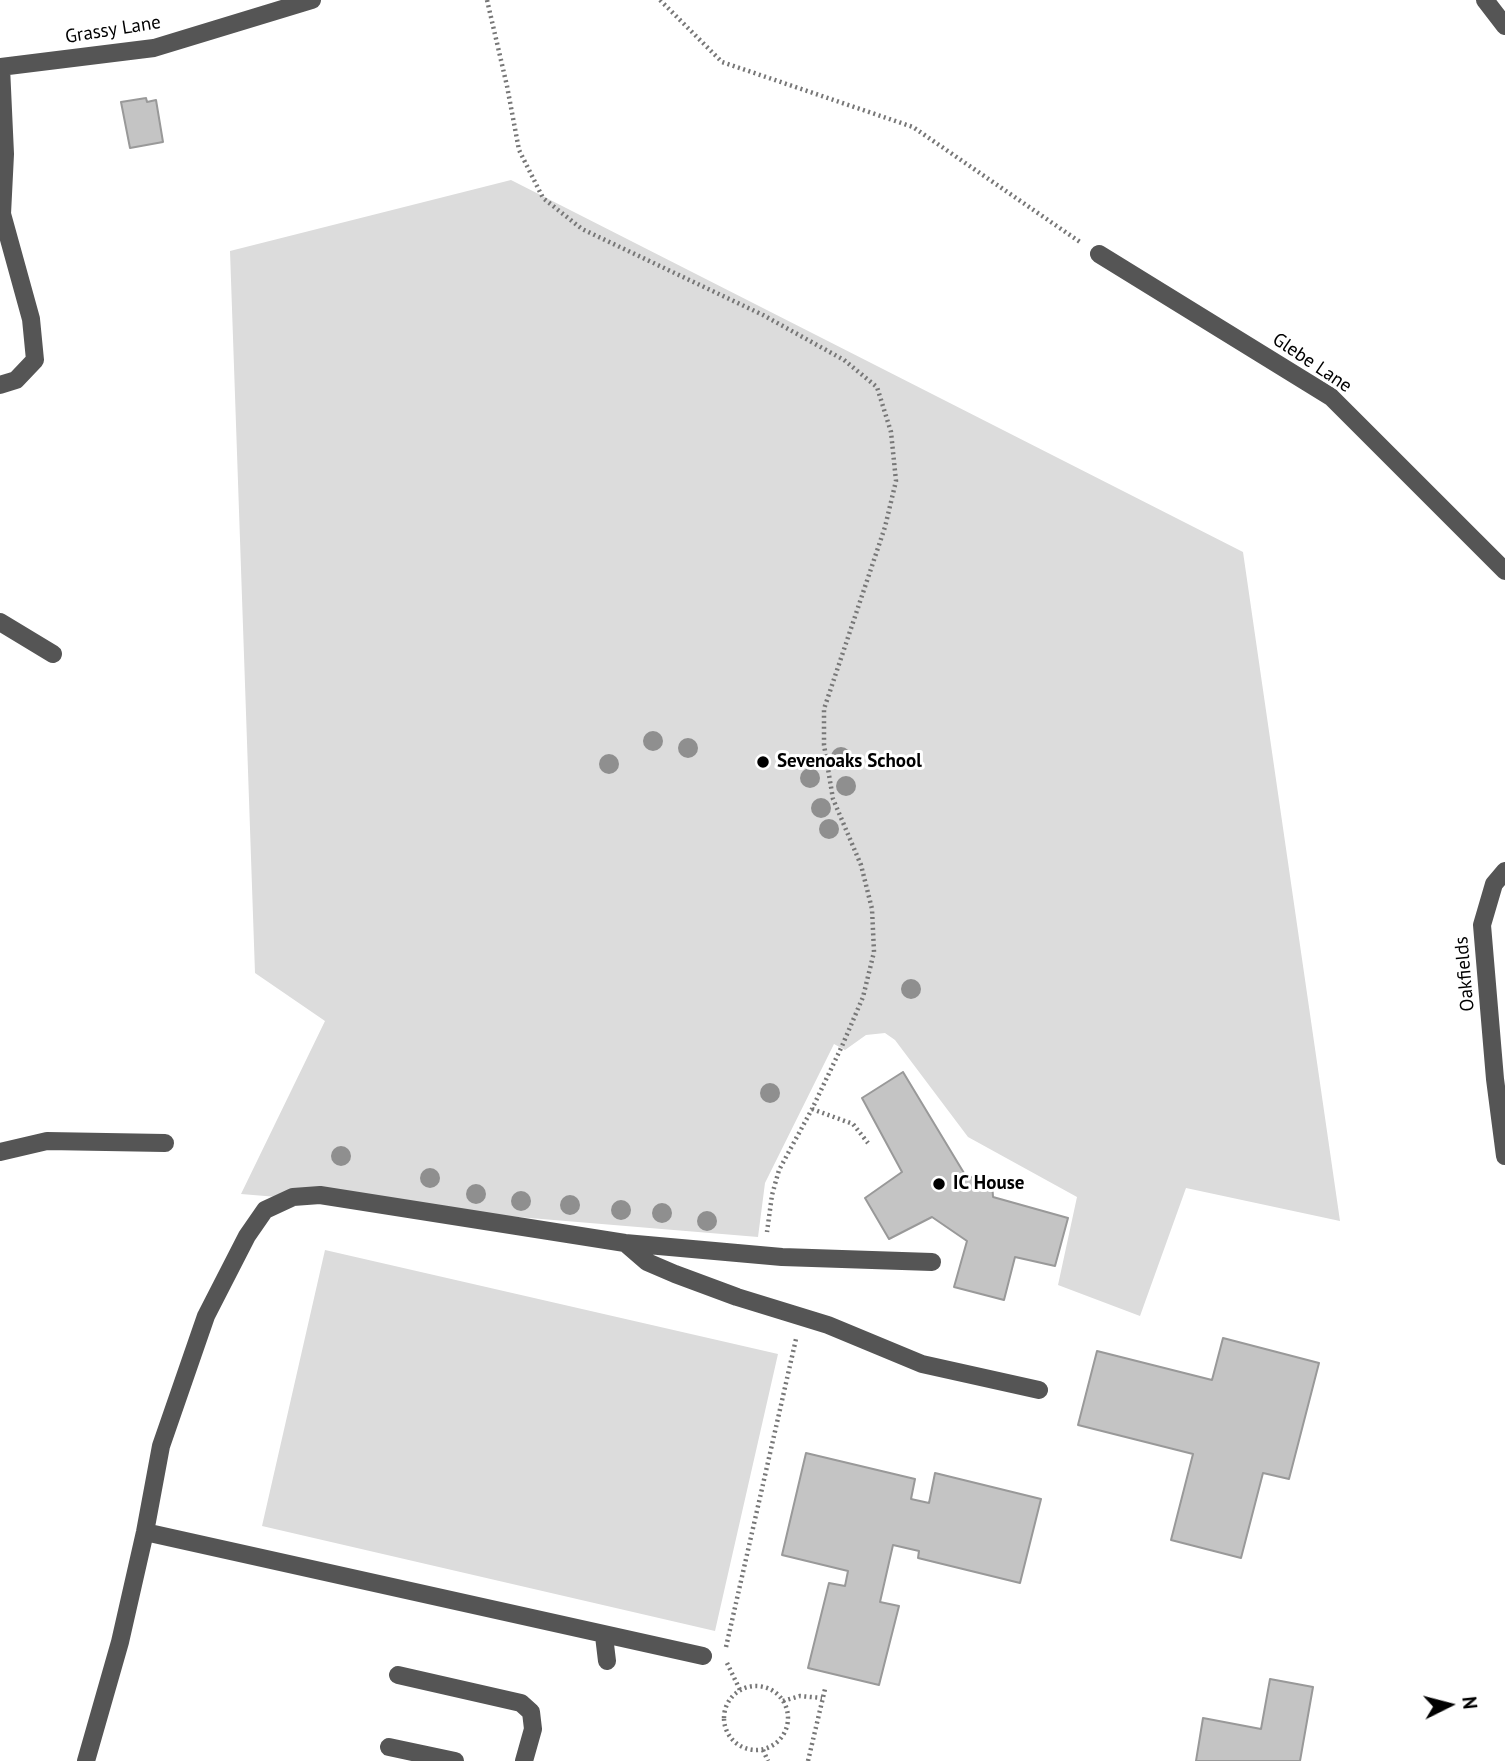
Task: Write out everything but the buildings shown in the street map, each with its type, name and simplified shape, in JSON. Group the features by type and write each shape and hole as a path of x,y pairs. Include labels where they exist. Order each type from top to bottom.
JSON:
{"street":[{"name":"Grassy Lane","path":"1,67 154,48 312,0"},
{"path":"1485,0 1505,26"},
{"path":"0,385 16,380 35,360 31,319 2,214 5,155 1,67"},
{"name":"Glebe Lane","path":"1099,254 1331,397 1505,571"},
{"path":"0,622 53,654"},
{"name":"Oakfields","path":"1505,871 1494,884 1482,925 1495,1079 1505,1156"},
{"path":"0,1152 47,1141 164,1143"},
{"path":"86,1761 120,1642 162,1446 206,1315 247,1236 265,1210 293,1196 320,1195 625,1243 782,1257 932,1262"},
{"path":"625,1243 647,1262 675,1274 737,1297 828,1325 922,1364 1039,1390"},
{"path":"145,1532 703,1657"},
{"path":"604,1636 607,1661"},
{"path":"398,1675 521,1703 531,1712 533,1729 524,1761"},
{"path":"389,1747 455,1761"}],"path":[{"path":"487,0 519,150 543,198 582,229 763,315 844,360 877,387 891,432 896,481 885,527 824,709 824,745 833,799 862,865 872,909 874,952 863,997 812,1109 779,1170 772,1195 765,1243"},
{"path":"660,0 722,62 914,127 1099,254"},
{"path":"812,1109 853,1125 868,1143"},
{"path":"726,1651 796,1340"},
{"path":"726,1661 740,1690"},
{"path":"758,1686 777,1694 783,1701 788,1719 786,1729 776,1744 763,1750 748,1749 739,1746 727,1732 724,1722 727,1704 740,1690 758,1686"},
{"path":"808,1761 825,1689"},
{"path":"783,1701 800,1696 822,1698"},
{"path":"763,1750 768,1761"}],"shaded area":[{"path":"511,180 1243,552 1340,1221 1186,1188 1140,1316 1058,1285 1077,1197 968,1137 895,1040 885,1033 866,1035 845,1050 834,1044 765,1183 758,1237 241,1194 325,1021 255,973 230,251"},
{"path":"325,1250 778,1354 715,1631 262,1526"}],"place":[{"name":"Sevenoaks School","path":"763,762"},
{"name":"IC House","path":"939,1184"}]}
